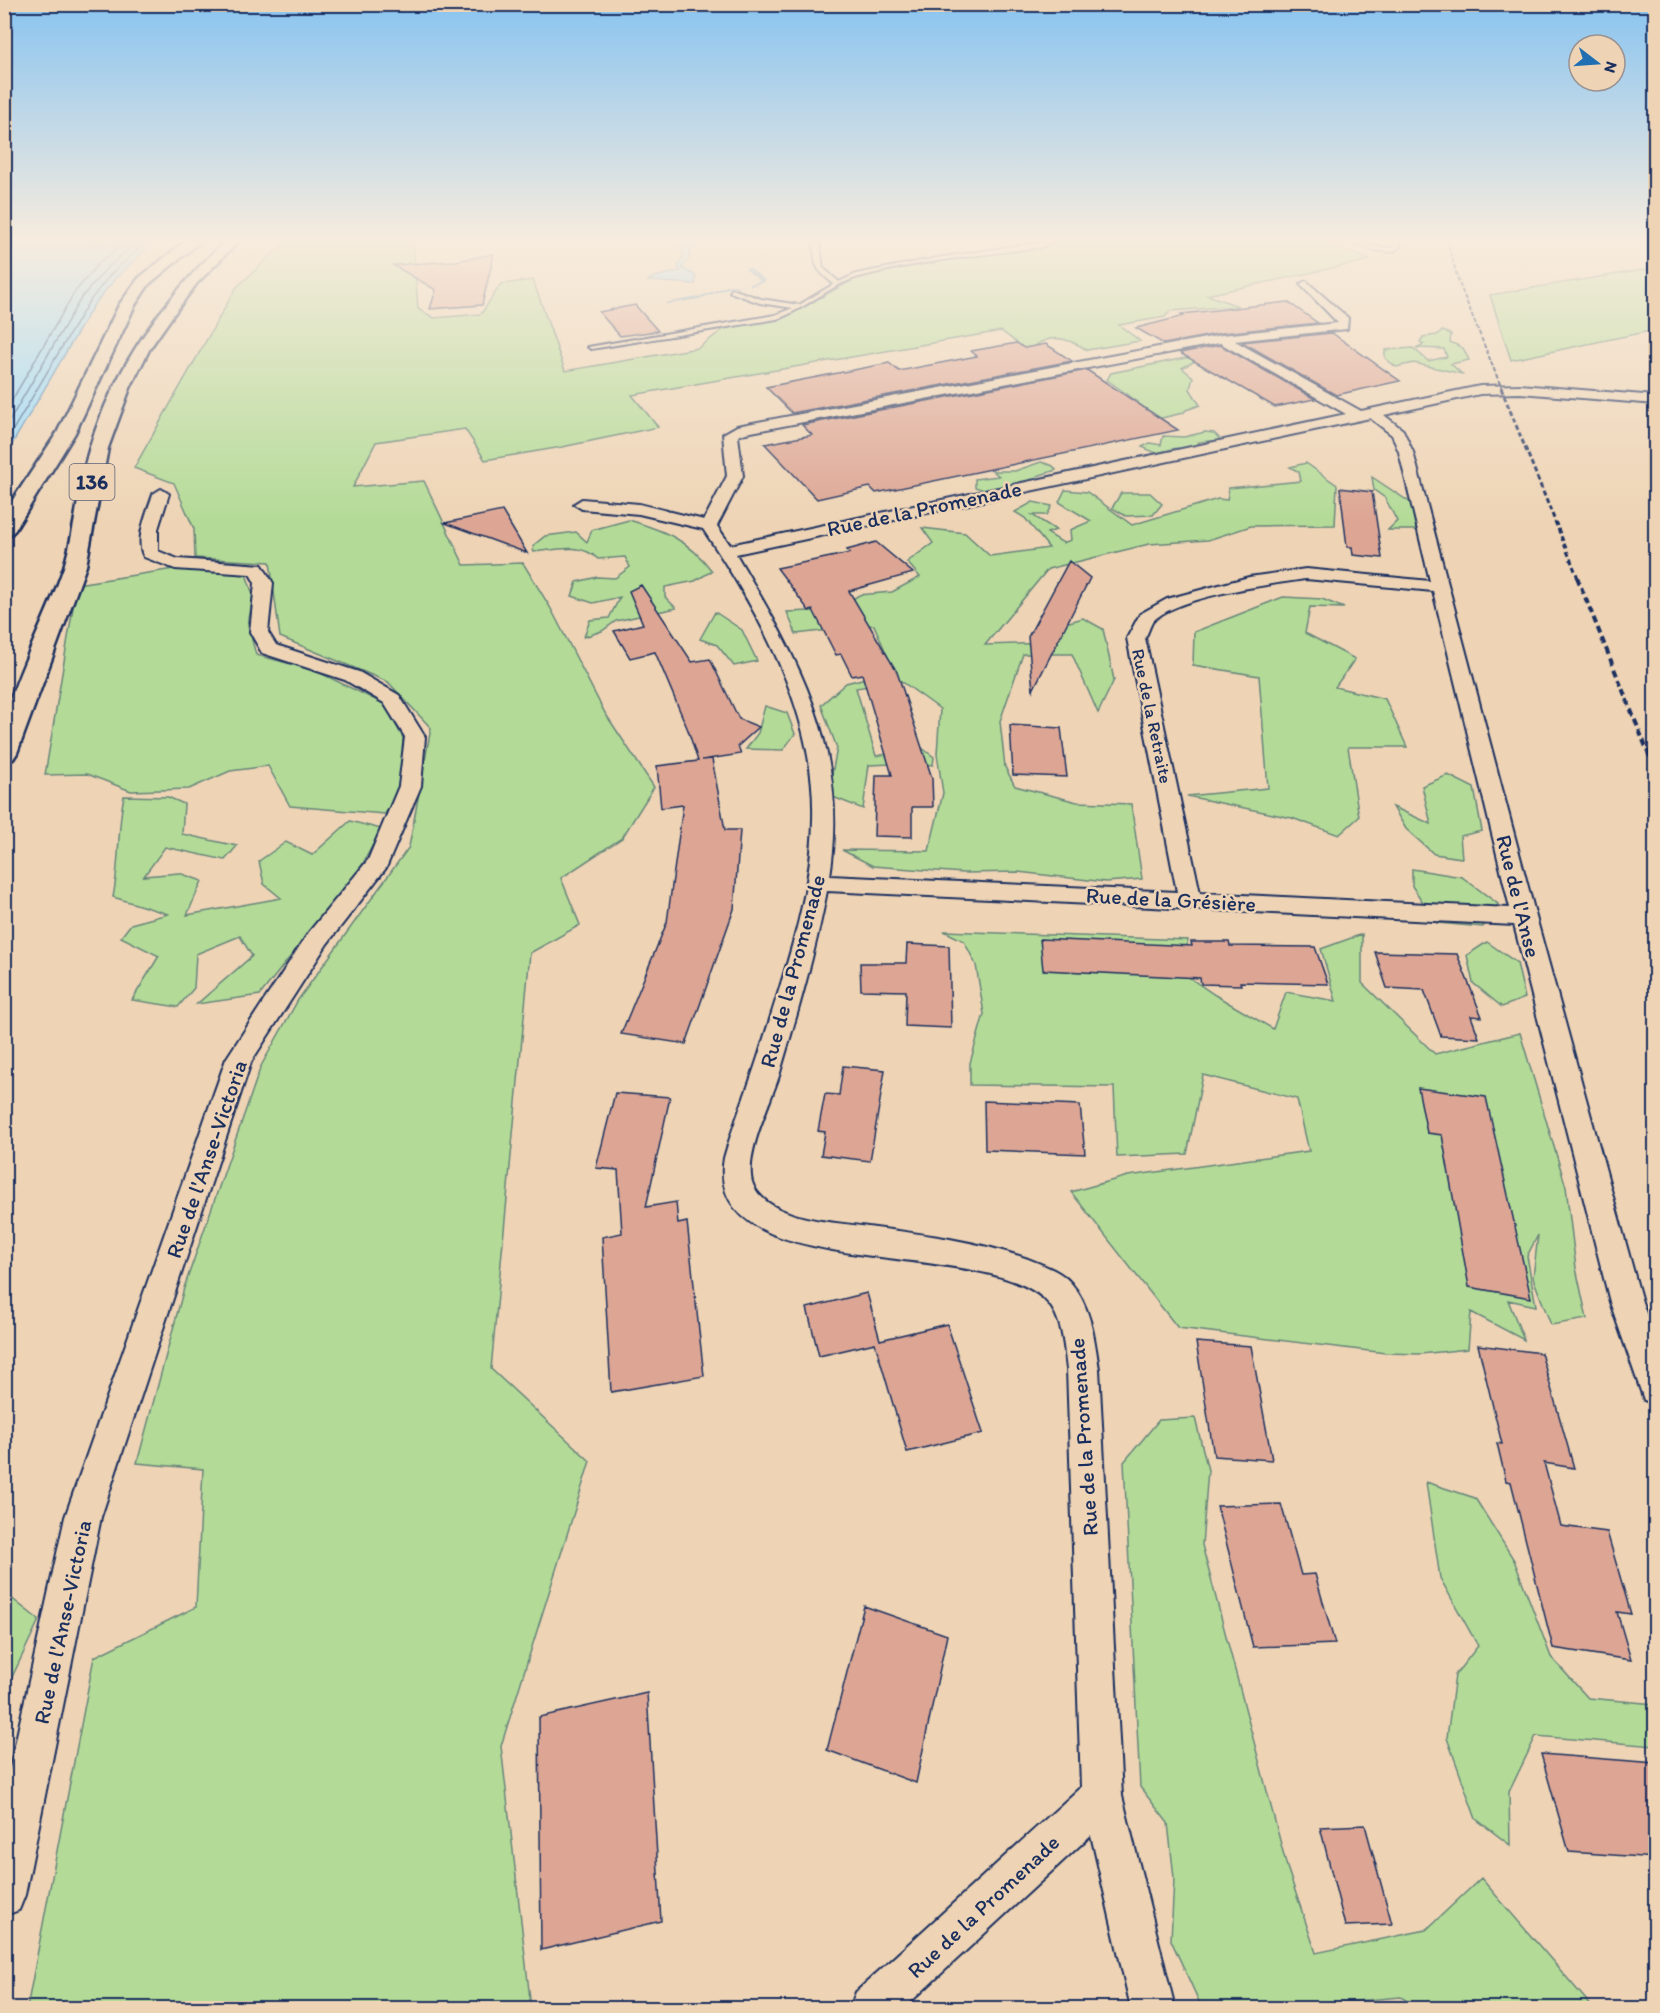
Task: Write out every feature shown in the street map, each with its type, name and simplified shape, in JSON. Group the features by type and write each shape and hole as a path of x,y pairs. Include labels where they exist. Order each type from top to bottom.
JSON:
{"main road":[{"name":"136","path":"4,530 66,433 113,334"},
{"name":"136","path":"4,753 75,566 99,448 122,388 152,334"}],"street":[{"path":"709,526 735,476 735,459 730,434 1222,339 1269,334"},
{"name":"Rue de l'Anse","path":"1222,339 1365,414 1398,434 1406,452 1524,917 1626,1302 1656,1388"},
{"name":"Rue de la Promenade","path":"872,2008 1102,1796 1083,1369 1075,1321 1056,1288 1027,1272 981,1260 805,1231 773,1219 749,1204 736,1181 741,1148 776,1047 819,884 824,801 819,748 802,688 726,551 1480,390 1520,389 1656,400"},
{"name":"Rue de l'Anse-Victoria","path":"4,1895 83,1517 239,1059 318,939 378,863 410,786 415,737 392,699 352,676 269,649 259,632 264,583 256,570 175,564 150,553 150,529 160,494"},
{"path":"582,504 639,509 709,526 726,551"},
{"name":"Rue de la Retraite","path":"1190,900 1136,638 1146,618 1173,603 1249,582 1306,574 1440,587"},
{"name":"Rue de la Grésière","path":"819,884 1524,917"},
{"path":"1102,1796 1153,2008"}],"lane":[{"path":"591,347 675,334"}],"green space":[{"path":"210,334 552,334 565,371 698,348 717,334 984,334 632,395 658,427 562,447 485,460 465,429 376,442 353,487 424,481 464,565 523,563 550,607 605,713 654,787 622,838 561,878 580,925 530,953 491,1369 590,1461 501,1746 531,2008 27,2008 94,1657 196,1607 203,1469 137,1463 184,1288 261,1066 298,1000 409,847 431,728 388,682 280,637 270,562 195,558 194,529 174,483 134,468"},
{"path":"1005,334 1131,334 1140,341 1087,350 1057,338 1043,341 1028,351"},
{"path":"1451,334 1450,342 1463,348 1469,360 1451,364 1462,374 1414,363 1396,367 1385,358 1385,350 1413,348 1428,361 1447,357 1444,349 1416,348 1424,344 1420,342 1423,337"},
{"path":"1503,334 1636,334 1511,360"},
{"path":"1210,353 1182,368 1193,377 1190,389 1200,405 1183,413 1140,423 1092,412 1138,402 1107,380 1111,373"},
{"path":"1205,432 1214,433 1221,440 1199,442 1192,450 1177,448 1156,453 1142,447 1150,443 1161,445 1163,436 1184,437"},
{"path":"1041,462 1053,466 1056,470 1037,476 1041,489 1021,493 1009,485 987,491 975,487 975,479 999,476 993,471 1015,471"},
{"path":"1306,463 1337,485 1335,525 1251,526 1208,540 1149,544 1048,569 985,645 1056,643 1066,623 1083,618 1103,629 1114,680 1098,713 1072,654 1023,654 1000,721 1005,767 1015,786 1077,802 1131,804 1142,879 1106,882 1018,872 963,873 873,866 842,850 929,851 943,793 937,754 940,709 901,681 856,688 876,756 922,748 934,757 933,765 915,763 869,765 863,809 828,795 837,748 821,705 846,683 894,671 874,625 796,634 787,612 836,610 859,595 892,592 920,577 907,562 933,543 922,528 965,533 990,556 1049,548 1025,518 1015,512 1033,502 1052,506 1047,515 1032,515 1056,530 1047,533 1063,543 1071,540 1070,530 1091,521 1059,502 1065,490 1087,492 1132,525 1218,499 1227,500 1229,488 1301,481 1299,472 1290,467"},
{"path":"1372,477 1411,503 1417,530 1388,530 1397,521 1385,498 1374,490"},
{"path":"1121,493 1150,493 1162,504 1153,515 1126,516 1112,508"},
{"path":"629,520 654,528 685,544 712,571 695,581 665,587 665,597 676,608 616,621 602,631 584,637 590,620 609,618 620,597 593,603 572,596 577,582 597,577 615,578 630,567 625,557 598,559 584,550 576,549 533,552 534,545 545,536 576,532 587,542 592,530"},
{"path":"174,569 246,574 253,595 248,625 256,655 314,670 384,704 403,738 401,784 385,814 290,806 268,766 230,771 189,789 131,791 87,774 45,775 77,584"},
{"path":"1283,597 1322,599 1344,608 1310,607 1305,633 1355,659 1335,687 1385,699 1407,747 1348,747 1359,817 1339,835 1292,818 1187,796 1268,788 1259,676 1193,665 1194,632"},
{"path":"715,612 742,630 757,661 734,666 717,645 700,639"},
{"path":"765,706 787,713 795,734 783,750 746,749 758,733"},
{"path":"1448,775 1474,788 1482,831 1460,836 1462,858 1434,854 1406,829 1393,807 1431,824 1422,786"},
{"path":"124,796 168,797 184,804 182,834 237,846 225,860 165,847 144,876 179,873 202,881 187,915 281,898 264,884 259,861 286,842 312,855 350,821 381,829 361,867 260,995 197,1004 252,956 240,936 196,954 194,988 178,1007 132,1000 159,956 121,937 131,924 168,914 113,897"},
{"path":"1412,869 1462,877 1498,904 1483,927 1437,923 1412,886"},
{"path":"944,931 1188,940 1181,972 1273,1029 1286,992 1336,1001 1321,949 1362,934 1362,983 1435,1054 1520,1033 1566,1187 1576,1268 1587,1319 1551,1325 1533,1278 1538,1235 1527,1256 1536,1306 1508,1300 1524,1340 1471,1312 1468,1349 1420,1354 1386,1353 1178,1328 1071,1192 1128,1176 1309,1151 1297,1099 1203,1075 1187,1154 1117,1157 1114,1087 970,1085 970,1063 984,1014 976,965 964,941"},
{"path":"1487,942 1517,963 1525,998 1502,1007 1473,983 1467,955"},
{"path":"1195,1418 1208,1470 1202,1545 1287,1867 1316,1953 1426,1930 1481,1878 1593,2008 1418,2008 1401,1997 1276,2008 1202,2008 1171,1940 1174,1878 1168,1823 1140,1787 1124,1462 1159,1420"},
{"path":"1426,1482 1475,1498 1514,1560 1551,1657 1588,1698 1655,1704 1655,1746 1536,1736 1509,1792 1510,1845 1476,1819 1447,1738 1455,1675 1478,1646 1440,1578"},
{"path":"5,1593 39,1620 5,1692"}],"water":[{"path":"5,334 77,334 5,456"}],"building":[{"path":"1146,334 1217,334 1164,344"},
{"path":"1333,334 1400,381 1336,395 1242,342"},
{"path":"1017,343 1024,348 1046,344 1072,361 792,413 766,387 889,363 899,371 977,356 971,351"},
{"path":"1220,345 1315,399 1275,407 1180,353"},
{"path":"1087,370 1178,430 876,493 870,487 817,499 765,444 812,435 802,425"},
{"path":"1340,488 1372,492 1382,558 1353,555 1352,547 1347,547"},
{"path":"502,511 527,553 445,523"},
{"path":"876,542 913,573 849,591 897,672 932,778 933,807 912,807 912,837 874,836 876,775 892,775 862,674 852,676 841,654 836,655 813,610 809,611 777,568 850,553 847,550"},
{"path":"1069,561 1090,578 1033,690 1028,637"},
{"path":"641,585 692,662 710,659 739,719 759,727 738,746 741,754 702,760 712,759 725,830 740,830 734,909 686,1044 621,1034 667,922 683,805 661,808 657,766 698,761 688,730 655,652 630,658 614,631 643,624 629,591"},
{"path":"1010,725 1061,728 1067,777 1013,775"},
{"path":"1040,939 1192,946 1191,942 1229,942 1230,946 1315,947 1328,984 1240,982 1241,985 1201,984 1200,978 1043,970"},
{"path":"907,944 949,946 951,1028 905,1026 906,991 861,990 860,963 906,963"},
{"path":"1375,952 1457,954 1482,1017 1471,1016 1479,1038 1441,1036 1424,990 1387,988"},
{"path":"843,1066 885,1070 870,1161 821,1155 825,1132 818,1131 825,1094 839,1095"},
{"path":"1418,1088 1486,1097 1531,1298 1469,1287 1442,1135 1427,1133"},
{"path":"615,1093 670,1097 646,1207 676,1202 678,1224 687,1222 704,1376 611,1392 602,1237 622,1233 618,1170 596,1168"},
{"path":"984,1101 1080,1105 1085,1154 985,1150"},
{"path":"867,1293 880,1340 947,1324 983,1433 907,1452 875,1343 819,1356 807,1308"},
{"path":"1196,1342 1251,1346 1272,1460 1214,1456"},
{"path":"1478,1345 1541,1353 1574,1468 1544,1463 1561,1526 1607,1532 1631,1614 1617,1612 1631,1660 1553,1648 1511,1482 1506,1481 1497,1443 1502,1444"},
{"path":"1281,1504 1301,1575 1315,1574 1335,1644 1253,1647 1217,1506"},
{"path":"864,1606 947,1635 916,1783 827,1750"},
{"path":"647,1693 661,1921 541,1950 539,1717"},
{"path":"1541,1754 1656,1763 1656,1858 1569,1852"},
{"path":"1365,1825 1392,1924 1345,1926 1320,1827"}],"railway":[{"path":"1480,334 1502,389"},
{"path":"1501,388 1578,578"},
{"path":"1577,577 1656,772"}]}
